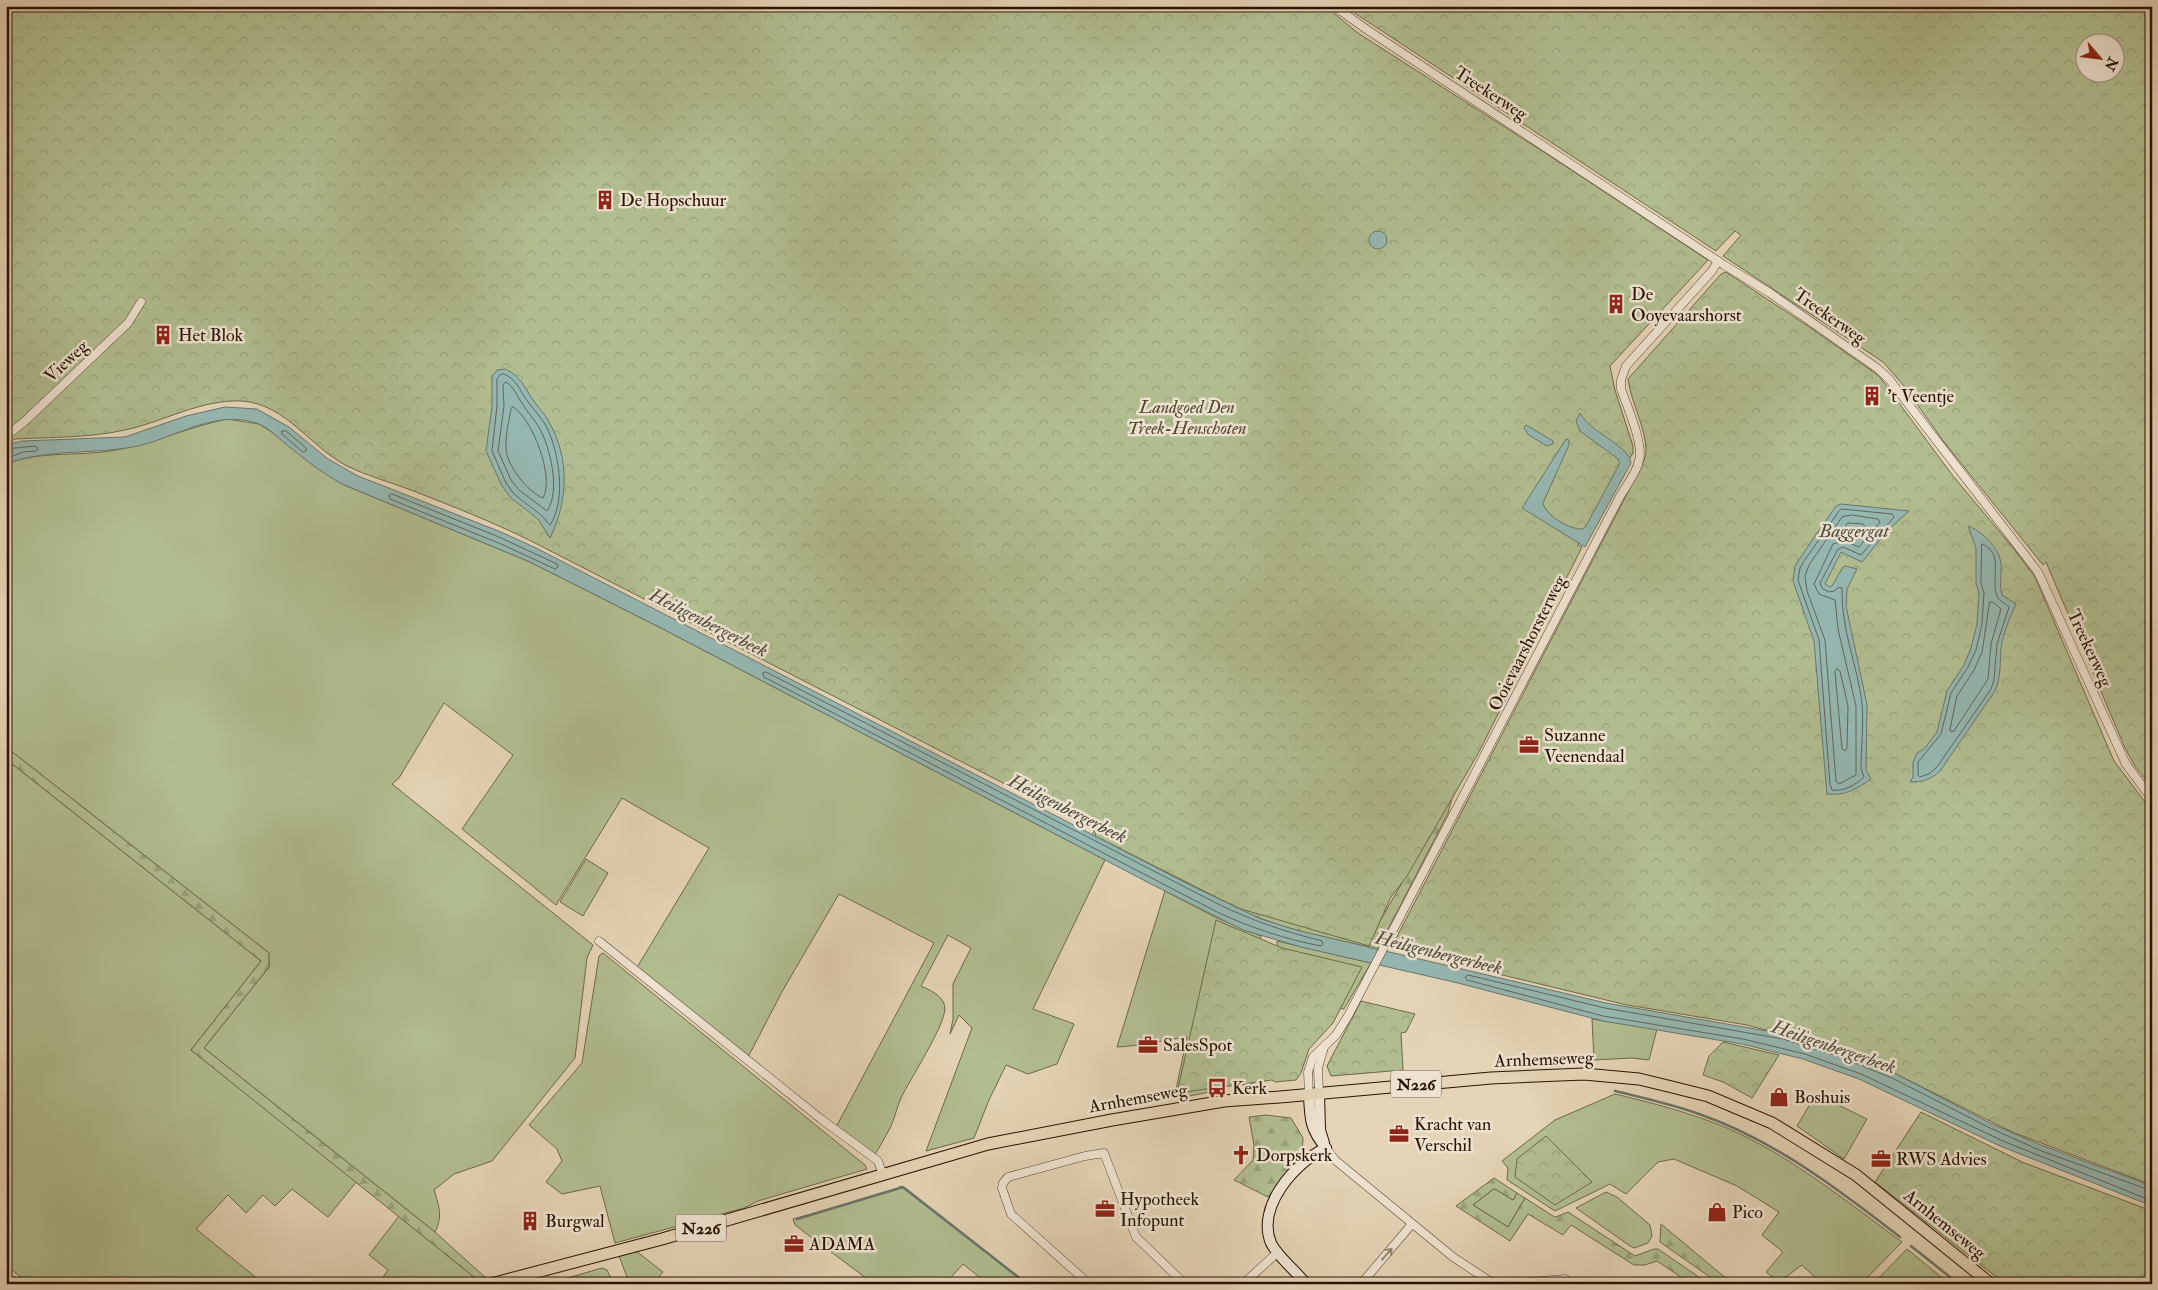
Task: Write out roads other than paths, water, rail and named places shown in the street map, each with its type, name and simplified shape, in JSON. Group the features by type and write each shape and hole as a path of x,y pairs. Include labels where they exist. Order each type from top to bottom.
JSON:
{"main road":[{"name":"Arnhemseweg","path":"491,1284 662,1239 988,1144 1224,1101 1491,1078 1584,1074 1640,1079 1708,1096 1772,1123 1856,1175 1991,1284"}],"street":[{"name":"Treekerweg","path":"1334,6 1718,261 1770,293 1877,368 1889,379 2038,572 2126,764 2152,799"},
{"name":"Ooievaarshorsterweg","path":"1314,1094 1310,1062 1313,1056 1342,1026 1616,502 1639,463 1638,442 1621,389 1621,380 1626,366 1712,271 1718,261"},
{"name":"Vieweg","path":"6,436 24,422 128,323 141,302"},
{"path":"599,941 821,1119 878,1161 883,1175"},
{"path":"1314,1094 1309,1112 1314,1134 1335,1160 1453,1257 1494,1284"},
{"path":"1306,1284 1271,1242 1266,1226 1272,1206 1281,1187 1299,1164 1326,1148"},
{"path":"1089,1284 1011,1214 1003,1183 1008,1177 1085,1156 1104,1153 1136,1237 1185,1284"},
{"path":"1361,1284 1412,1224"},
{"path":"1243,1284 1278,1252"},
{"path":"1508,1284 1565,1279 1572,1284"}],"water":[{"path":"1378,231 1384,234 1387,240 1384,246 1378,249 1372,246 1369,240 1372,234"},
{"path":"505,369 519,378 546,416 561,451 564,480 563,495 556,524 550,538 538,519 511,498 502,486 486,451 492,406 492,377 497,370"},
{"path":"225,407 257,409 289,427 328,459 358,476 501,532 536,548 1192,886 1261,919 1296,930 1606,1003 1784,1034 1845,1053 1896,1074 1992,1124 2041,1145 2152,1186 2152,1206 2000,1146 1859,1079 1803,1059 1742,1044 1603,1021 1458,983 1301,947 1243,930 530,562 342,484 316,468 272,432 259,424 228,419 197,426 138,446 38,456 6,464 6,445 22,441 125,437 186,416"},
{"path":"1580,413 1592,427 1623,450 1631,463 1585,547 1522,508 1566,439 1569,440 1569,445 1543,503 1549,513 1565,525 1578,529 1583,529 1586,526 1620,463 1617,458 1580,431 1576,421"},
{"path":"1526,425 1553,441 1553,444 1547,446 1529,435 1524,428"},
{"name":"Baggergat","path":"1841,504 1909,511 1887,531 1862,562 1841,552 1825,584 1830,587 1832,586 1845,566 1857,569 1847,589 1846,606 1867,705 1866,770 1871,779 1850,791 1840,794 1827,794 1814,641 1793,581 1795,566 1836,506"},
{"path":"1968,526 1984,536 1994,547 2001,564 2002,595 2016,604 2003,637 1999,675 1995,691 1940,771 1926,780 1910,782 1913,777 1913,762 1917,753 1925,748 1937,732 1947,691 1964,665 1971,648 1977,624 1979,592 1976,584 1976,548"}],"waterway":[{"path":"1615,1091 1689,1110 1753,1137 1829,1184 1900,1237"},
{"path":"797,1219 903,1187 1027,1284"},
{"path":"1911,1246 1950,1277"}],"place":[{"name":"De Hopschuur","path":"605,200"},
{"name":"De Ooyevaarshorst","path":"1616,304"},
{"name":"Het Blok","path":"163,335"},
{"name":"'t Veentje","path":"1872,396"},
{"name":"Suzanne Veenendaal","path":"1529,745"},
{"name":"SalesSpot","path":"1148,1045"},
{"name":"Kerk","path":"1217,1088"},
{"name":"Boshuis","path":"1779,1097"},
{"name":"Kracht van Verschil","path":"1399,1134"},
{"name":"Dorpskerk","path":"1241,1155"},
{"name":"RWS Advies","path":"1881,1159"},
{"name":"Hypotheek Infopunt","path":"1105,1209"},
{"name":"Pico","path":"1717,1212"},
{"name":"Burgwal","path":"530,1221"},
{"name":"ADAMA","path":"794,1244"}],"park label":[{"name":"Landgoed Den Treek-Henschoten","path":"1187,417"}],"water label":[{"name":"Heiligenbergerbeek","path":"709,622"},
{"name":"Heiligenbergerbeek","path":"1068,808"},
{"name":"Heiligenbergerbeek","path":"1439,952"},
{"name":"Heiligenbergerbeek","path":"1834,1046"}]}
